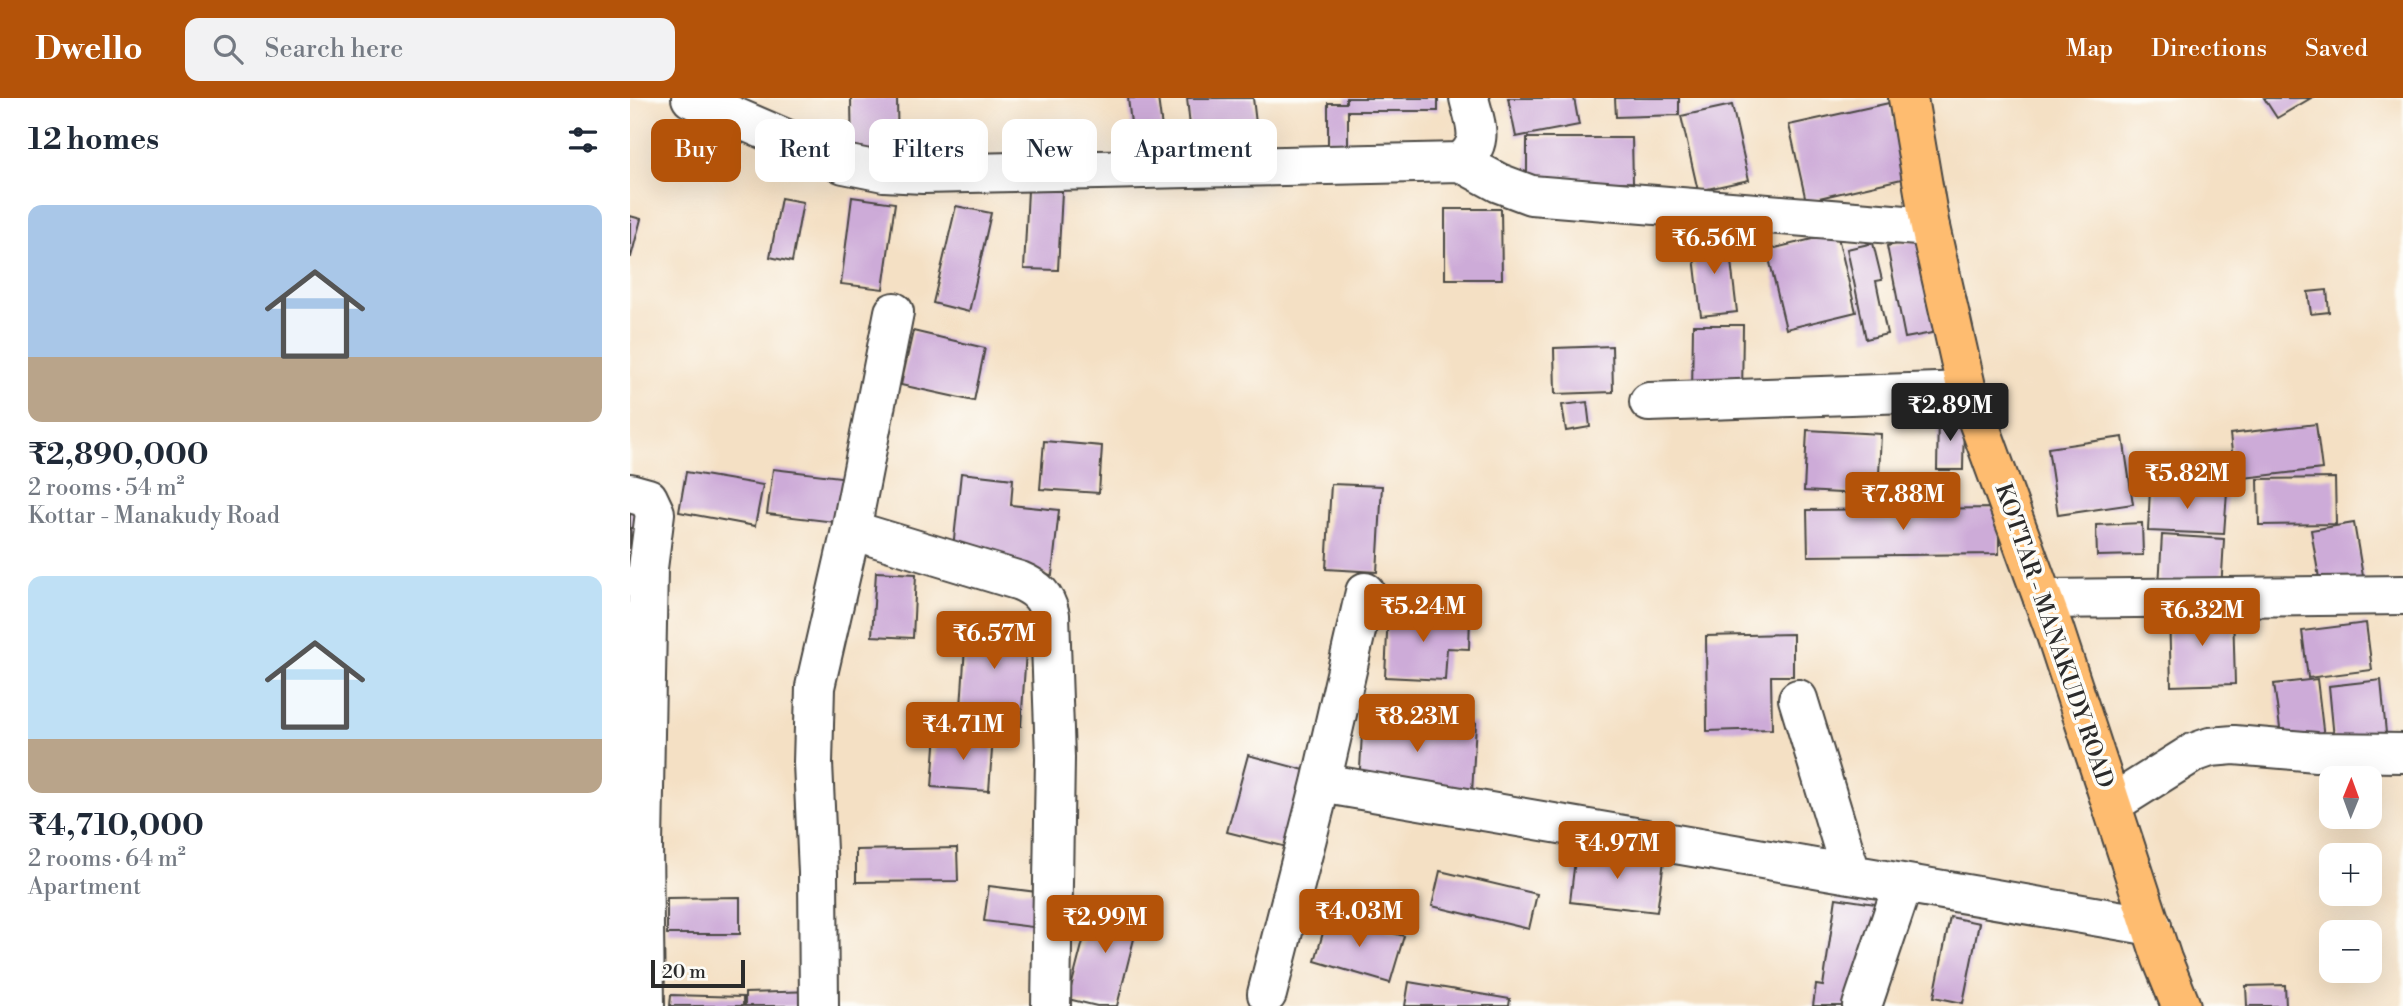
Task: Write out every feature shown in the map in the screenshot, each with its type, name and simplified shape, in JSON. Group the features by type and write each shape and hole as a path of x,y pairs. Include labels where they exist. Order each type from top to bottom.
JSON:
{"main road":[{"name":"KOTTAR - MANAKUDY ROAD","path":"1908,98 1930,227 1967,391 2043,598 2162,959 2181,1006"}],"street":[{"path":"691,98 844,164 884,172 923,174 1460,162 1499,183 1531,195 1930,227"},
{"path":"1460,162 1471,154 1476,143 1476,129 1469,98"},
{"path":"819,1006 818,873 813,763 815,687 851,530 894,312"},
{"path":"1649,402 1967,391"},
{"path":"630,492 648,498 655,513 647,596 643,845 645,1006"},
{"path":"851,530 1020,581 1037,590 1047,601 1050,615 1055,758 1051,1006"},
{"path":"1267,994 1321,783 1365,592"},
{"path":"2043,598 2403,595"},
{"path":"1798,699 1851,873"},
{"path":"2112,804 2193,753 2210,747 2234,745 2316,752 2403,753"},
{"path":"1321,783 2152,926"},
{"path":"1862,1006 1903,884"}],"building":[{"path":"851,98 897,98 897,119 869,119 869,160 855,160 855,119 851,119"},
{"path":"1128,98 1158,98 1161,119 1130,119"},
{"path":"1187,98 1253,98 1255,119 1189,119"},
{"path":"1346,98 1438,98 1438,111 1348,111 1348,148 1328,148 1328,103 1346,103"},
{"path":"1508,98 1574,98 1579,125 1516,137"},
{"path":"1615,98 1679,98 1679,115 1616,117"},
{"path":"2264,98 2311,98 2277,118"},
{"path":"1889,103 1906,178 1806,201 1789,125"},
{"path":"1732,105 1749,180 1698,191 1681,116"},
{"path":"1527,138 1632,138 1633,182 1527,183"},
{"path":"1028,190 1062,191 1058,270 1024,269"},
{"path":"852,197 895,203 883,289 841,284"},
{"path":"781,198 803,202 792,262 770,257"},
{"path":"956,206 991,213 969,312 933,303"},
{"path":"1445,209 1501,209 1502,279 1445,279"},
{"path":"630,216 641,219 631,257 630,257"},
{"path":"1837,233 1856,312 1786,329 1767,250"},
{"path":"1728,236 1737,312 1701,316 1692,240"},
{"path":"1925,239 1943,331 1905,338 1887,246"},
{"path":"1873,243 1882,280 1876,281 1887,334 1866,339 1847,249"},
{"path":"2327,290 2329,312 2311,314 2308,292"},
{"path":"1693,325 1743,325 1742,398 1692,397"},
{"path":"913,331 985,348 974,401 901,385"},
{"path":"1612,346 1613,392 1555,394 1554,348"},
{"path":"1587,402 1590,427 1566,431 1562,405"},
{"path":"1938,416 1964,416 1963,470 1937,470"},
{"path":"2316,424 2322,469 2235,479 2230,434"},
{"path":"1807,430 1881,434 1878,495 1804,491"},
{"path":"2123,437 2133,504 2058,515 2048,448"},
{"path":"1044,441 1102,446 1099,493 1040,489"},
{"path":"773,469 849,478 843,523 767,514"},
{"path":"686,472 763,485 755,526 679,512"},
{"path":"961,473 1013,479 1011,505 1059,510 1052,575 997,569 952,558"},
{"path":"2335,478 2336,524 2259,525 2258,479"},
{"path":"1331,484 1382,486 1377,572 1326,569"},
{"path":"2150,489 2227,492 2224,534 2148,531"},
{"path":"630,505 637,505 630,567"},
{"path":"1999,508 1999,554 1808,556 1807,510"},
{"path":"2142,523 2143,555 2097,556 2096,525"},
{"path":"2354,523 2365,588 2322,596 2311,530"},
{"path":"2162,535 2224,539 2221,591 2159,586"},
{"path":"876,572 916,574 913,638 872,636"},
{"path":"2233,610 2235,684 2171,686 2169,612"},
{"path":"1388,612 1470,616 1469,649 1447,648 1445,680 1385,677"},
{"path":"967,617 1028,621 1021,726 960,722"},
{"path":"2366,623 2372,670 2308,678 2302,631"},
{"path":"1793,634 1793,676 1771,676 1772,729 1707,731 1706,636"},
{"path":"2317,679 2324,738 2282,743 2274,684"},
{"path":"2381,680 2387,744 2335,749 2329,686"},
{"path":"1363,716 1476,723 1472,793 1359,786"},
{"path":"936,732 993,736 989,791 932,787"},
{"path":"1248,755 1327,776 1307,852 1227,832"},
{"path":"957,848 958,881 856,882 856,850"},
{"path":"1576,851 1664,861 1657,912 1570,902"},
{"path":"1440,871 1537,894 1529,929 1432,906"},
{"path":"989,886 1053,894 1048,929 984,921"},
{"path":"740,897 740,934 667,934 667,898"},
{"path":"1836,898 1882,905 1866,1006 1813,1006 1816,985 1823,986"},
{"path":"1094,899 1141,911 1117,1006 1097,1006 1068,999"},
{"path":"1328,915 1404,936 1390,983 1315,961"},
{"path":"1950,917 1979,923 1963,1003 1934,997"},
{"path":"1409,982 1510,999 1509,1006 1405,1006"},
{"path":"2285,985 2286,1006 2247,1006 2246,986"},
{"path":"816,991 816,1006 745,1006 745,993"},
{"path":"671,995 743,997 743,1006 670,1006"}]}
